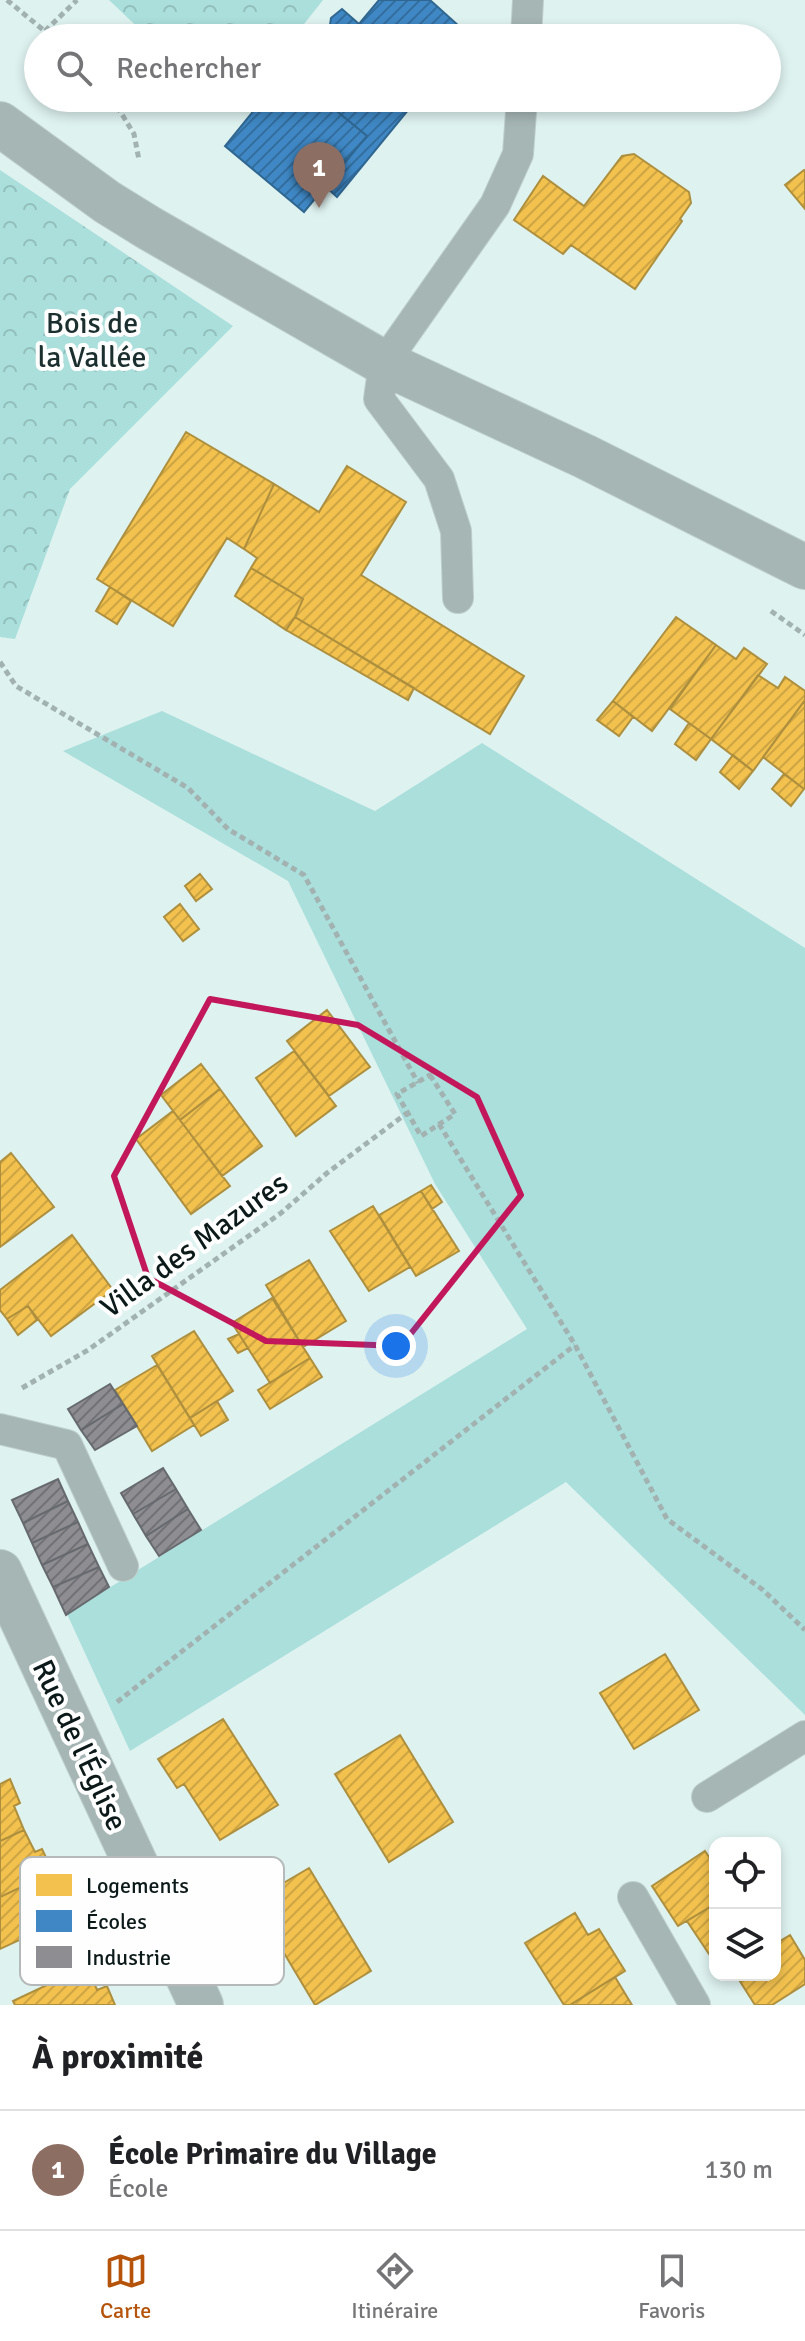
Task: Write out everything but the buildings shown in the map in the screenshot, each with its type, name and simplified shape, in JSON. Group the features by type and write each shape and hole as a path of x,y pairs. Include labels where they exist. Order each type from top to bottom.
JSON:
{"street":[{"path":"0,124 107,202 202,260 384,363 586,457 805,567"},
{"name":"Rue de l'Église","path":"0,1572 132,1857"},
{"name":"Rue de l'Église","path":"192,1985 201,2005"}],"lane":[{"path":"527,24 528,0"},
{"path":"458,598 453,519 439,479 379,399 384,363 495,205 518,154 521,112"},
{"path":"0,1429 67,1445 123,1566"},
{"path":"707,1797 805,1736"},
{"path":"633,1897 695,2005"}],"path":[{"path":"7,0 36,24"},
{"path":"52,24 77,0"},
{"path":"0,662 16,686 188,788 228,829 304,875 418,1083"},
{"path":"430,1075 455,1114 421,1136 407,1113 397,1094 430,1075"},
{"name":"Villa des Mazures","path":"13,1393 88,1350 281,1213 327,1173 407,1113"},
{"path":"439,1124 575,1345 667,1519 763,1590 805,1630"},
{"path":"75,1735 575,1345"}],"highlighted area":[{"path":"210,999 358,1025 477,1097 521,1195 401,1346 266,1341 148,1278 114,1176"}],"green space":[{"path":"109,0 323,0 304,24 134,24"},
{"name":"Bois de la Vallée","path":"0,170 233,326 70,489 15,639 0,637"},
{"path":"162,711 375,811 482,743 805,948 805,1715 566,1482 130,1751 67,1614 527,1329 435,1184 288,881 63,751"}],"place":[{"name":"École Primaire du Village","path":"319,208"}]}
